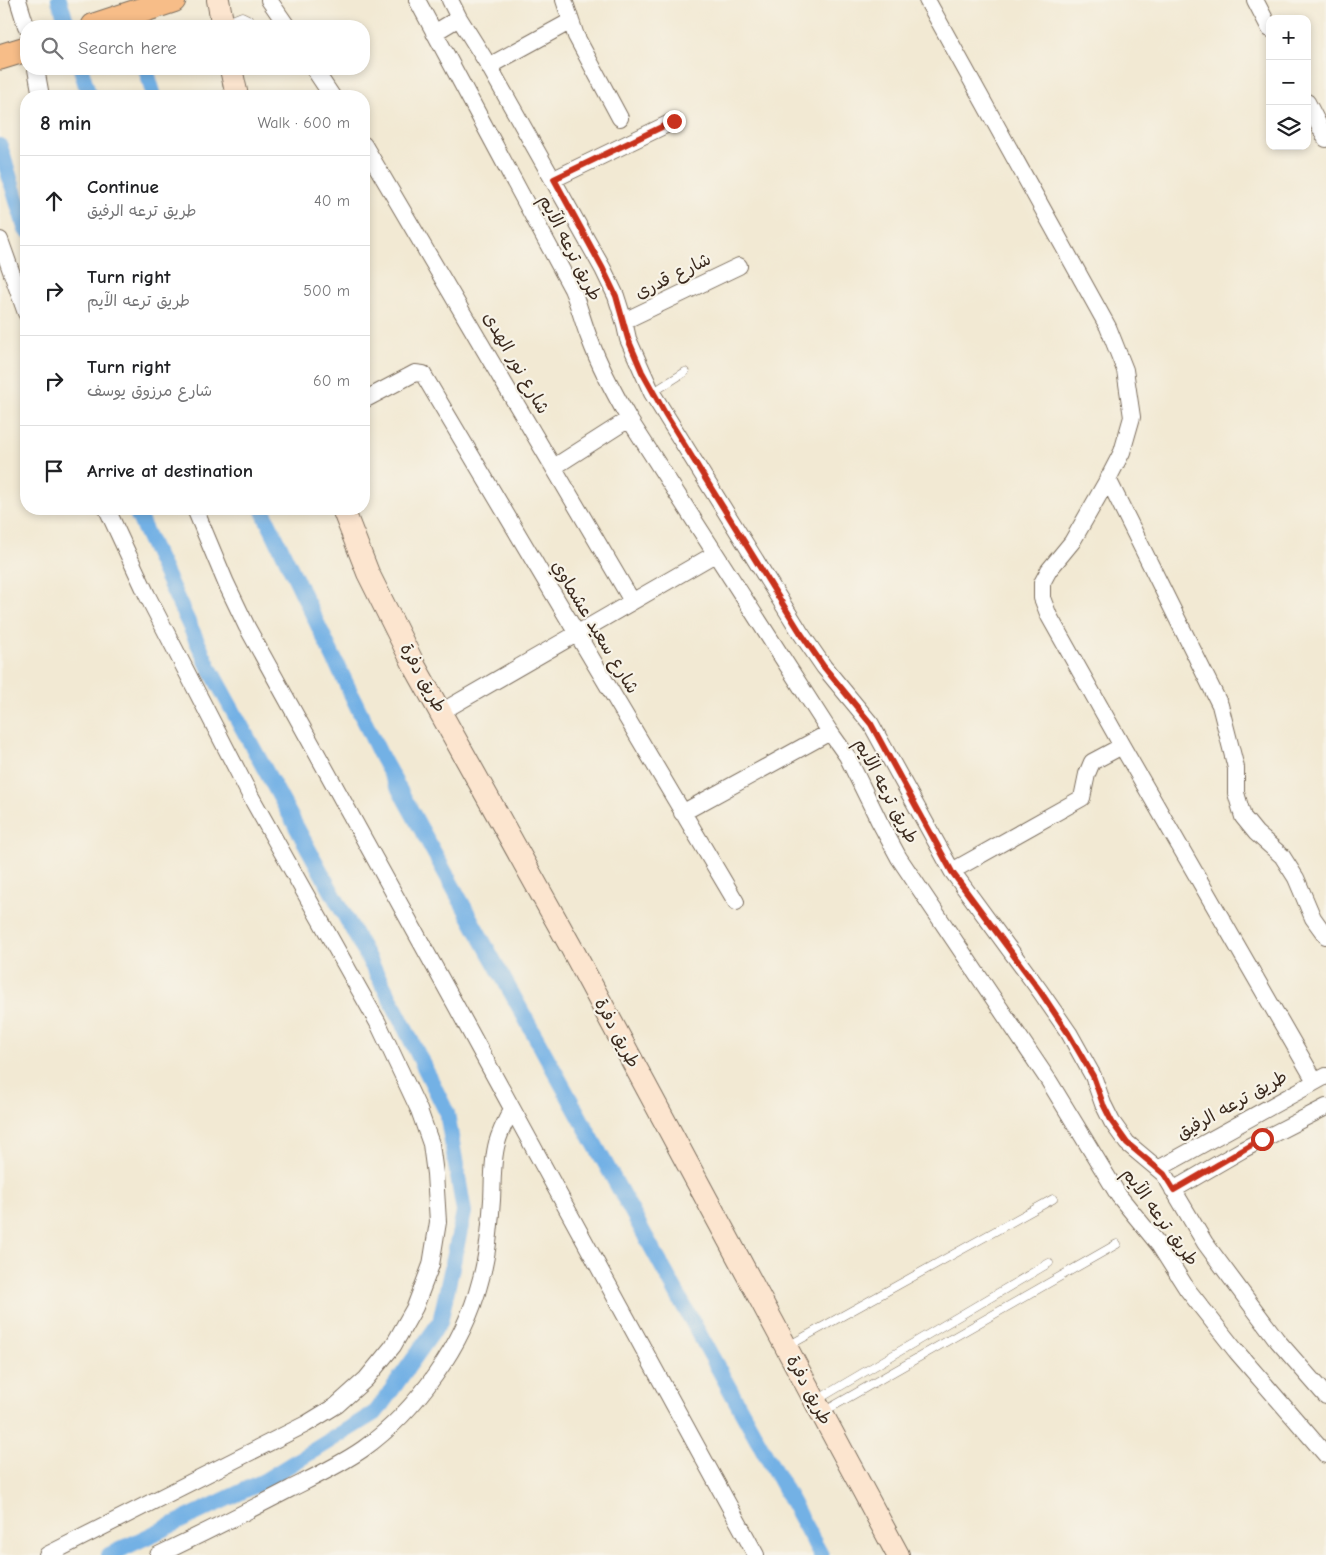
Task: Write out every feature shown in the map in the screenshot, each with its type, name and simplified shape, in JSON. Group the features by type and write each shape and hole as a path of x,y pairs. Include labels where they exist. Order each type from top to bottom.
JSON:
{"main road":[{"path":"218,0 222,20"},
{"path":"112,20 169,1"},
{"path":"232,75 236,90"},
{"name":"طريق دفرة","path":"345,515 368,573 410,657 571,946 898,1555"}],"street":[{"path":"18,0 24,20"},
{"path":"270,0 283,20"},
{"name":"طريق ترعه الآيم","path":"417,0 572,289 589,338 606,377 629,419 847,756 899,858 1049,1081 1119,1196 1159,1245 1187,1288 1236,1351 1326,1455"},
{"name":"طريق ترعه الآيم","path":"450,0 554,179 603,269 616,296 628,339 652,393 778,597 824,667 871,724 952,872 1040,991 1068,1033 1093,1076 1103,1104 1116,1127 1127,1143 1164,1174 1205,1243 1277,1340 1326,1396"},
{"path":"564,0 576,36 620,118"},
{"path":"927,0 1108,327 1125,370 1132,416 1122,452 1072,542 1049,570 1042,583 1042,598 1049,616 1122,746 1321,1079"},
{"path":"1255,0 1266,21"},
{"path":"434,33 459,18"},
{"path":"489,66 571,22"},
{"path":"37,75 39,90"},
{"path":"318,75 328,90"},
{"path":"1309,105 1326,139"},
{"path":"554,179 674,121"},
{"name":"شارع نور الهدى","path":"370,155 632,601"},
{"path":"0,240 20,296"},
{"name":"شارع قدرى","path":"624,321 739,266"},
{"name":"شارع سعيد عشماوي","path":"370,397 415,373 420,372 423,374 736,902"},
{"path":"554,467 629,419"},
{"path":"1108,479 1220,705 1236,768 1236,793 1243,816 1256,834 1282,856 1296,878 1314,918 1326,936"},
{"path":"47,1555 306,1424 337,1405 366,1380 393,1346 415,1308 431,1265 438,1222 431,1144 419,1110 378,1023 221,740 147,594 110,515"},
{"path":"197,515 247,627 756,1555"},
{"path":"441,712 715,554"},
{"path":"682,813 830,732"},
{"path":"952,872 1082,798 1087,774 1092,762 1122,746"},
{"name":"طريق ترعه الرفيق","path":"1158,1169 1321,1079"},
{"path":"158,1555 313,1477 363,1449 410,1407 422,1392 445,1360 460,1334 480,1283 490,1227 496,1144 501,1129 512,1109"},
{"path":"1174,1190 1242,1150 1325,1110"}],"lane":[{"path":"234,20 242,16 249,20"},
{"path":"652,393 685,372"},
{"path":"786,1347 1052,1198"},
{"path":"819,1407 1117,1244"},
{"path":"819,1407 1049,1263"}],"waterway":[{"path":"59,0 66,20"},
{"path":"83,75 87,90"},
{"path":"148,75 152,90"},
{"path":"0,146 20,211"},
{"path":"109,1555 264,1481 376,1412 440,1322 464,1212 447,1113 391,1000 210,669 138,515"},
{"path":"265,515 382,758 821,1555"}],"route":[{"path":"674,121 554,179 616,296 628,339 652,393 778,597 824,667 871,724 952,872 1040,991 1068,1033 1093,1076 1112,1122 1127,1143 1164,1174 1174,1190 1262,1139"}]}
